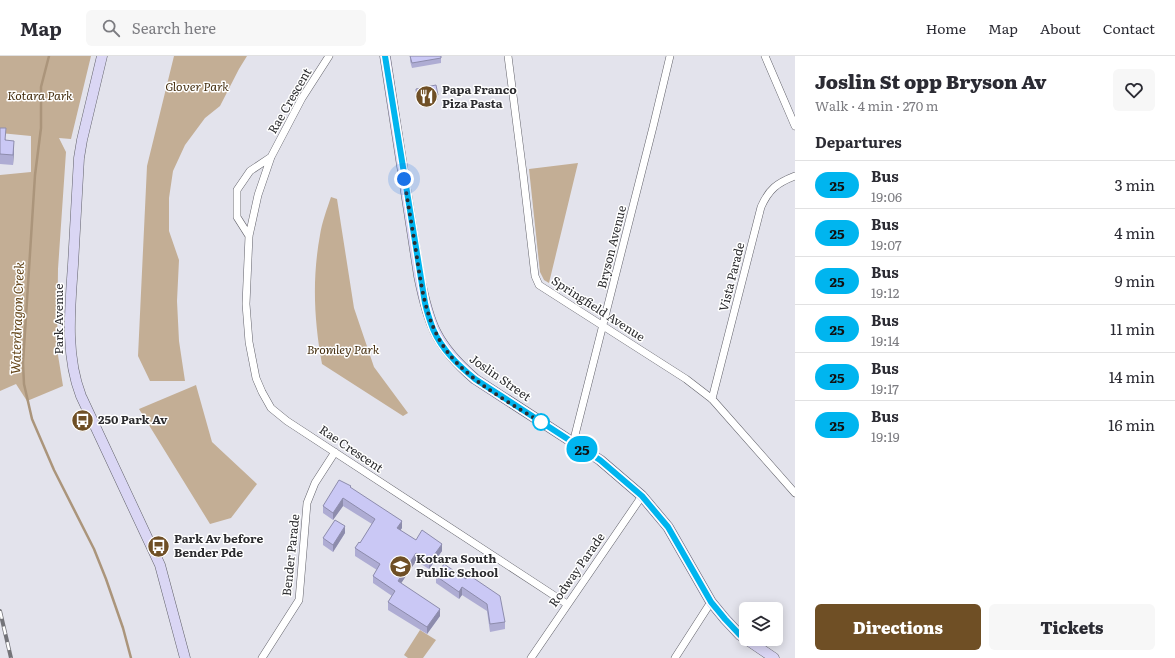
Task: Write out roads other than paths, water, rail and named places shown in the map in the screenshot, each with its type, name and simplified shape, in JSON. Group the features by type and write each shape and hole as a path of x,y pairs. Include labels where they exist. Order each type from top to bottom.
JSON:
{"street":[{"name":"Park Avenue","path":"102,56 79,158 71,287 70,342 76,383 80,396 160,565 185,658"},
{"name":"Rae Crescent","path":"329,56 302,98 271,157 258,195 249,236 246,304 249,342 256,378 262,392 271,408 286,421 568,604"},
{"name":"Joslin Street","path":"385,56 419,276 433,330 444,347 458,364 475,379 573,442 615,472 642,496 668,527 711,602 739,634"},
{"name":"Springfield Avenue","path":"508,56 535,276 540,285 686,379 712,399 795,493"},
{"name":"Bryson Avenue","path":"573,442 670,56"},
{"path":"765,56 795,126"},
{"name":"Rae Crescent","path":"249,236 238,217 238,190 250,171 271,157"},
{"name":"Vista Parade","path":"712,399 761,207 766,196 773,187 782,181 795,176"},
{"name":"Bender Parade","path":"262,658 299,600 307,503 315,483 335,452"},
{"name":"Rodway Parade","path":"531,658 642,496"},
{"path":"675,658 711,602"},
{"name":"Joslin Street","path":"756,646 774,658"}],"waterway":[{"name":"Waterdragon Creek","path":"49,56 41,87 41,128 35,175 23,363 24,384 32,419 54,470 94,549 106,579 123,628 131,658"}],"railway":[{"path":"0,611 11,658"}],"place":[{"name":"Papa Franco Piza Pasta","path":"427,97"},
{"name":"250 Park Av","path":"82,420"},
{"name":"Park Av before Bender Pde","path":"158,546"},
{"name":"Kotara South Public School","path":"400,566"}],"park label":[{"name":"Glover Park","path":"197,87"},
{"name":"Kotara Park","path":"40,96"},
{"name":"Bromley Park","path":"343,350"}]}
